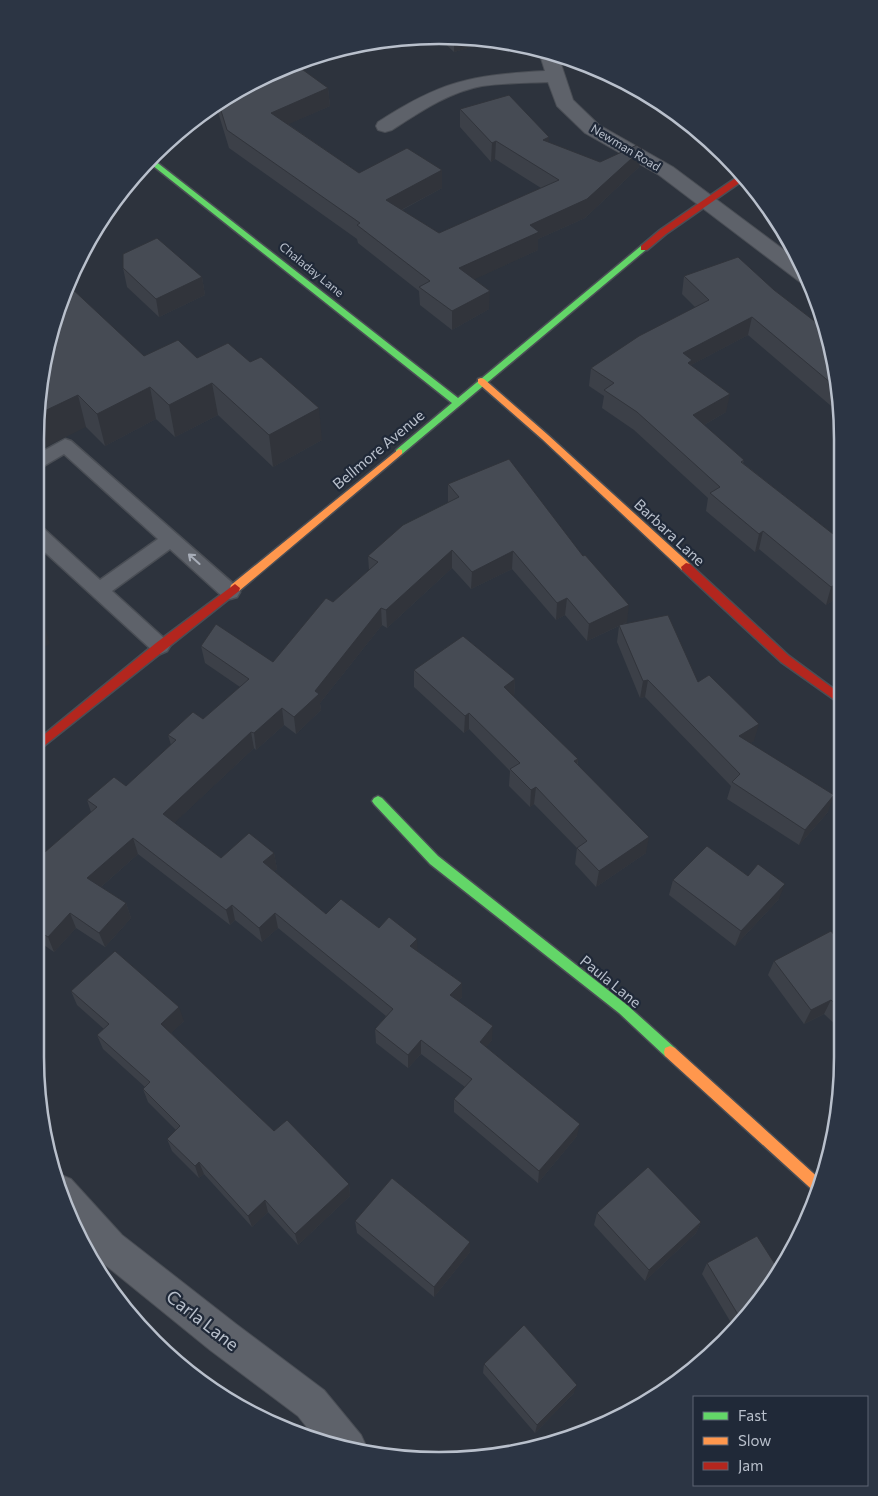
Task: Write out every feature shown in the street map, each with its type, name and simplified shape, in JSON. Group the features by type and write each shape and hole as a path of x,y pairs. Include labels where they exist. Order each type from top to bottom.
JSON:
{"street":[{"name":"Newman Road","path":"550,60 564,102 592,129 666,171 795,268"},
{"path":"385,126 424,100 452,88 482,81 555,76"},
{"name":"Chaladay Lane","path":"156,164 457,402"},
{"name":"Bellmore Avenue","path":"44,742 160,646 230,592 481,381 663,232 738,180"},
{"name":"Barbara Lane","path":"481,381 545,437 785,659 834,695"},
{"name":"Paula Lane","path":"378,801 434,860 623,1009 813,1183"},
{"name":"Carla Lane","path":"74,1208 110,1247 223,1337 311,1403 341,1440"}],"lane":[{"path":"44,458 65,445 230,592"},
{"path":"99,590 171,539"},
{"path":"44,540 160,646"}],"building":[{"path":"302,69 328,88 271,113 359,173 407,148 442,170 386,200 439,233 559,180 496,141 492,143 460,109 509,95 549,137 543,140 600,162 637,145 642,149 587,199 530,225 539,232 459,268 490,291 452,311 419,287 430,281 357,225 360,223 227,130 221,109 264,85"},
{"path":"157,238 202,277 156,299 123,268 123,254"},
{"path":"738,257 774,290 816,323 830,383 752,317 683,353 692,360 688,363 730,394 693,415 744,460 741,462 834,535 834,585 831,587 763,531 759,534 710,493 720,487 637,412 604,390 614,383 591,368 639,336 709,300 684,276"},
{"path":"73,290 144,356 178,340 197,358 228,343 250,362 261,357 319,408 269,435 212,383 169,405 150,387 97,414 78,395 45,411 51,362 57,337"},
{"path":"509,459 583,556 585,555 629,605 589,624 567,598 557,603 513,551 472,572 452,550 386,610 381,608 315,691 319,694 294,717 282,708 254,733 251,732 163,814 221,858 249,833 274,853 263,862 326,914 341,899 379,928 389,917 417,939 410,946 462,983 450,995 493,1026 480,1042 580,1124 539,1171 454,1099 472,1079 421,1040 408,1055 375,1029 393,1009 275,913 259,928 232,905 226,910 133,838 87,878 126,903 99,933 70,913 48,937 44,935 44,851 97,807 87,800 114,777 126,786 176,740 168,735 193,712 203,719 249,679 201,646 216,624 273,662 326,598 333,602 378,562 368,556 403,525 459,497 448,484"},
{"path":"668,615 698,682 709,675 759,724 739,736 834,795 805,830 732,782 740,774 648,680 643,681 619,625"},
{"path":"463,636 515,679 504,687 578,759 574,761 649,837 599,871 577,848 587,841 536,787 531,790 510,769 520,763 469,713 465,716 414,670"},
{"path":"707,846 748,876 758,864 785,884 741,931 673,880"},
{"path":"831,931 834,935 834,1003 831,1000 811,1010 774,961"},
{"path":"115,951 179,1007 161,1024 274,1131 287,1120 349,1184 295,1234 265,1200 248,1216 199,1162 195,1166 167,1139 180,1126 143,1089 150,1082 97,1035 109,1024 71,991"},
{"path":"648,1167 701,1222 649,1270 597,1213"},
{"path":"392,1178 470,1242 434,1287 355,1221"},
{"path":"757,1236 775,1265 753,1298 738,1315 707,1263"},
{"path":"524,1325 577,1385 537,1425 484,1364"}],"traffic: fast":[{"path":"156,164 457,402"},
{"path":"399,452 644,248"},
{"path":"378,801 434,860 623,1009 670,1052"}],"traffic: slow":[{"path":"481,381 545,437 686,567"},
{"path":"235,588 399,452"},
{"path":"670,1052 813,1183"}],"traffic: jam":[{"path":"644,248 663,232 738,180"},
{"path":"686,567 785,659 834,695"},
{"path":"44,742 160,646 235,588"}]}
